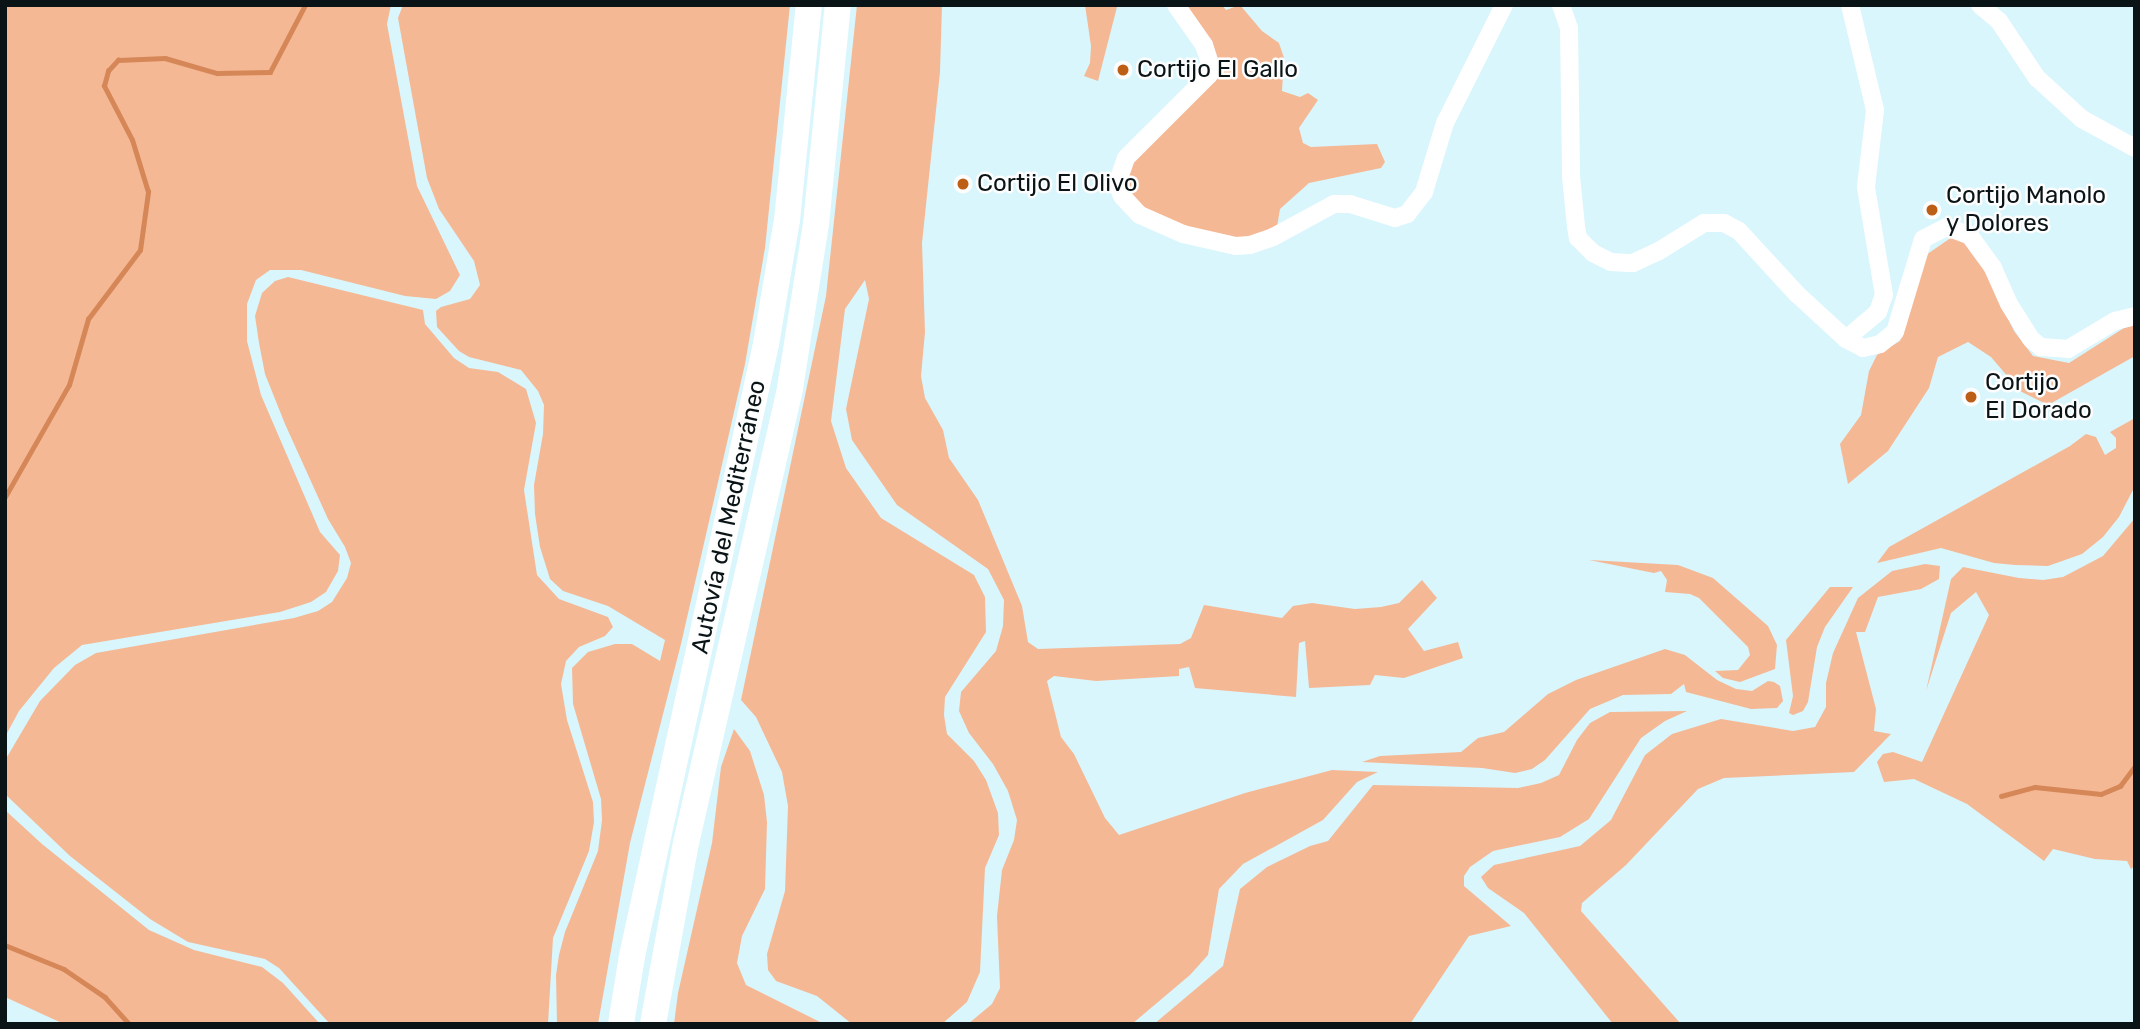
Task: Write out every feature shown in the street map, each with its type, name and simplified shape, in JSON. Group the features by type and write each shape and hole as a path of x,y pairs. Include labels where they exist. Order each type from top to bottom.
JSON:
{"highway":[{"name":"Autovía del Mediterráneo","path":"621,1024 632,956 766,344 787,220 809,5"},
{"name":"Autovía del Mediterráneo","path":"653,1024 686,843 790,388 816,224 838,5"}],"street":[{"path":"1176,5 1204,45 1210,63 1209,75 1126,158 1117,184 1122,196 1140,215 1183,233 1236,246 1250,246 1273,237 1334,204 1350,204 1395,218 1408,214 1424,192 1445,123 1504,5"},
{"path":"1561,5 1569,27 1571,176 1578,238 1593,253 1611,262 1633,263 1659,251 1704,223 1724,223 1740,231 1797,294 1846,339 1863,348 1888,339 1899,323 1923,239 1947,227 1970,236 1993,268 2009,304 2031,339 2041,347 2068,349 2115,321 2135,316"},
{"path":"1846,339 1878,312 1884,295 1866,187 1875,110 1850,5"},
{"path":"1980,5 1999,21 2036,78 2082,119 2135,148"}],"shaded area":[{"path":"5,5 391,5 387,24 417,186 460,275 450,291 436,299 405,296 301,270 270,270 256,280 247,304 247,341 261,395 320,532 340,555 338,571 326,592 311,602 280,612 82,645 54,668 19,711 5,737"},
{"path":"403,5 790,5 765,248 745,364 681,644 630,843 598,1024 557,1024 556,975 559,955 565,932 598,851 602,820 601,799 573,704 572,668 588,652 615,644 632,644 660,661 665,640 608,606 563,591 550,579 540,547 535,514 534,485 543,434 544,405 538,391 521,370 469,357 459,351 437,327 436,311 441,307 470,299 480,285 474,261 439,209 427,178 398,18"},
{"path":"857,5 942,5 940,72 922,243 925,332 921,376 925,398 943,430 949,458 978,500 1022,606 1028,642 1038,649 1180,644 1191,638 1204,605 1282,618 1293,606 1312,603 1355,609 1381,607 1399,603 1422,580 1437,598 1408,629 1424,651 1458,642 1463,658 1404,678 1375,675 1370,685 1309,688 1305,641 1299,643 1296,697 1195,688 1189,667 1179,669 1179,676 1096,681 1054,676 1047,681 1061,737 1074,754 1105,818 1119,835 1245,793 1332,770 1378,772 1357,782 1323,820 1243,864 1219,889 1208,955 1190,975 1132,1024 968,1024 992,1004 1000,988 997,916 1002,870 1014,840 1017,820 1008,791 993,764 969,733 959,711 961,692 996,651 1003,626 1004,600 988,569 897,505 852,440 846,409 869,299 865,280 845,309 831,421 846,468 881,518 974,575 985,597 986,632 945,697 944,715 947,734 974,761 986,780 998,813 999,835 985,868 980,972 967,1002 942,1024 852,1024 817,996 776,981 768,970 767,954 785,891 788,806 782,772 756,717 741,700 826,296"},
{"path":"1085,5 1121,5 1117,7 1098,81 1084,76 1090,63 1091,46"},
{"path":"1185,5 1222,5 1226,10 1240,5 1262,31 1279,43 1284,58 1282,91 1300,97 1308,93 1318,100 1299,128 1303,143 1311,147 1377,144 1385,162 1381,168 1309,183 1280,209 1277,227 1246,241 1206,235 1147,213 1128,193 1125,172 1140,151 1215,76"},
{"path":"1952,237 1964,242 1976,253 2014,331 2033,356 2069,363 2124,328 2135,325 2135,356 2048,405 2020,391 1991,357 1968,342 1938,357 1929,388 1888,451 1848,484 1840,444 1861,415 1869,371 1877,355 1900,341 1926,255"},
{"path":"288,277 423,310 425,324 454,358 469,368 498,372 526,389 536,423 524,490 537,575 559,599 608,617 613,627 605,636 579,647 566,661 561,684 567,720 593,802 594,822 589,851 553,938 548,1024 330,1024 279,968 265,959 188,942 150,919 70,856 5,794 7,757 40,701 75,665 96,653 294,618 318,611 332,602 347,578 351,563 345,547 328,519 265,374 255,316 262,293 275,281"},
{"path":"2135,418 2134,488 2119,517 2103,537 2082,554 2048,566 2015,565 1994,563 1941,548 1877,563 1889,547 2070,446 2086,434 2096,437 2105,455 2116,448 2116,438 2110,432"},
{"path":"2135,518 2135,865 2131,869 2127,861 2095,859 2053,849 2044,861 1967,804 1914,779 1884,782 1877,762 1883,754 1893,752 1922,762 1989,615 1976,592 1951,613 1926,691 1951,579 1963,567 2019,578 2043,580 2063,577 2103,556"},
{"path":"1589,560 1678,565 1713,578 1768,626 1777,645 1775,669 1740,682 1723,678 1715,671 1738,670 1750,655 1748,647 1699,598 1690,594 1665,592 1667,580 1661,571 1654,573"},
{"path":"1925,564 1940,566 1939,579 1921,589 1878,597 1865,632 1856,632 1876,709 1874,731 1891,734 1854,772 1724,778 1698,789 1626,865 1582,903 1581,911 1681,1024 1613,1024 1524,913 1488,888 1481,877 1494,865 1580,846 1611,820 1645,755 1672,734 1721,719 1793,731 1815,727 1826,707 1826,683 1833,653 1858,598 1892,571"},
{"path":"1830,587 1853,587 1825,627 1817,647 1808,702 1803,711 1793,715 1789,713 1793,696 1786,640"},
{"path":"1665,649 1685,655 1717,680 1736,689 1752,691 1768,681 1774,682 1780,686 1783,701 1777,708 1751,709 1686,692 1684,684 1671,694 1623,695 1590,709 1545,760 1532,769 1515,773 1482,768 1362,762 1380,756 1461,752 1478,738 1504,732 1548,694 1576,680"},
{"path":"1687,711 1665,721 1641,738 1589,819 1560,837 1493,851 1470,867 1464,876 1464,886 1511,926 1469,936 1410,1024 1154,1024 1223,966 1240,889 1267,867 1310,846 1328,841 1373,785 1518,788 1541,783 1559,775 1577,740 1590,723 1610,712"},
{"path":"734,729 750,751 764,795 767,822 765,889 742,936 737,963 746,985 824,1024 674,1024 678,993 712,843 721,767"},
{"path":"5,810 42,844 149,930 194,950 262,967 283,983 320,1024 64,1024 5,997"}],"waterway":[{"path":"5,497 69,385 88,319 140,250 148,192 132,140 104,86 108,71 118,60 165,58 217,73 270,72 305,5"},
{"path":"2001,796 2035,787 2101,794 2120,786 2135,766"},
{"path":"5,945 64,969 105,997 129,1024"}],"place":[{"name":"Cortijo El Gallo","path":"1123,70"},
{"name":"Cortijo El Olivo","path":"963,184"},
{"name":"Cortijo Manolo y Dolores","path":"1932,210"},
{"name":"Cortijo El Dorado","path":"1971,397"}]}
